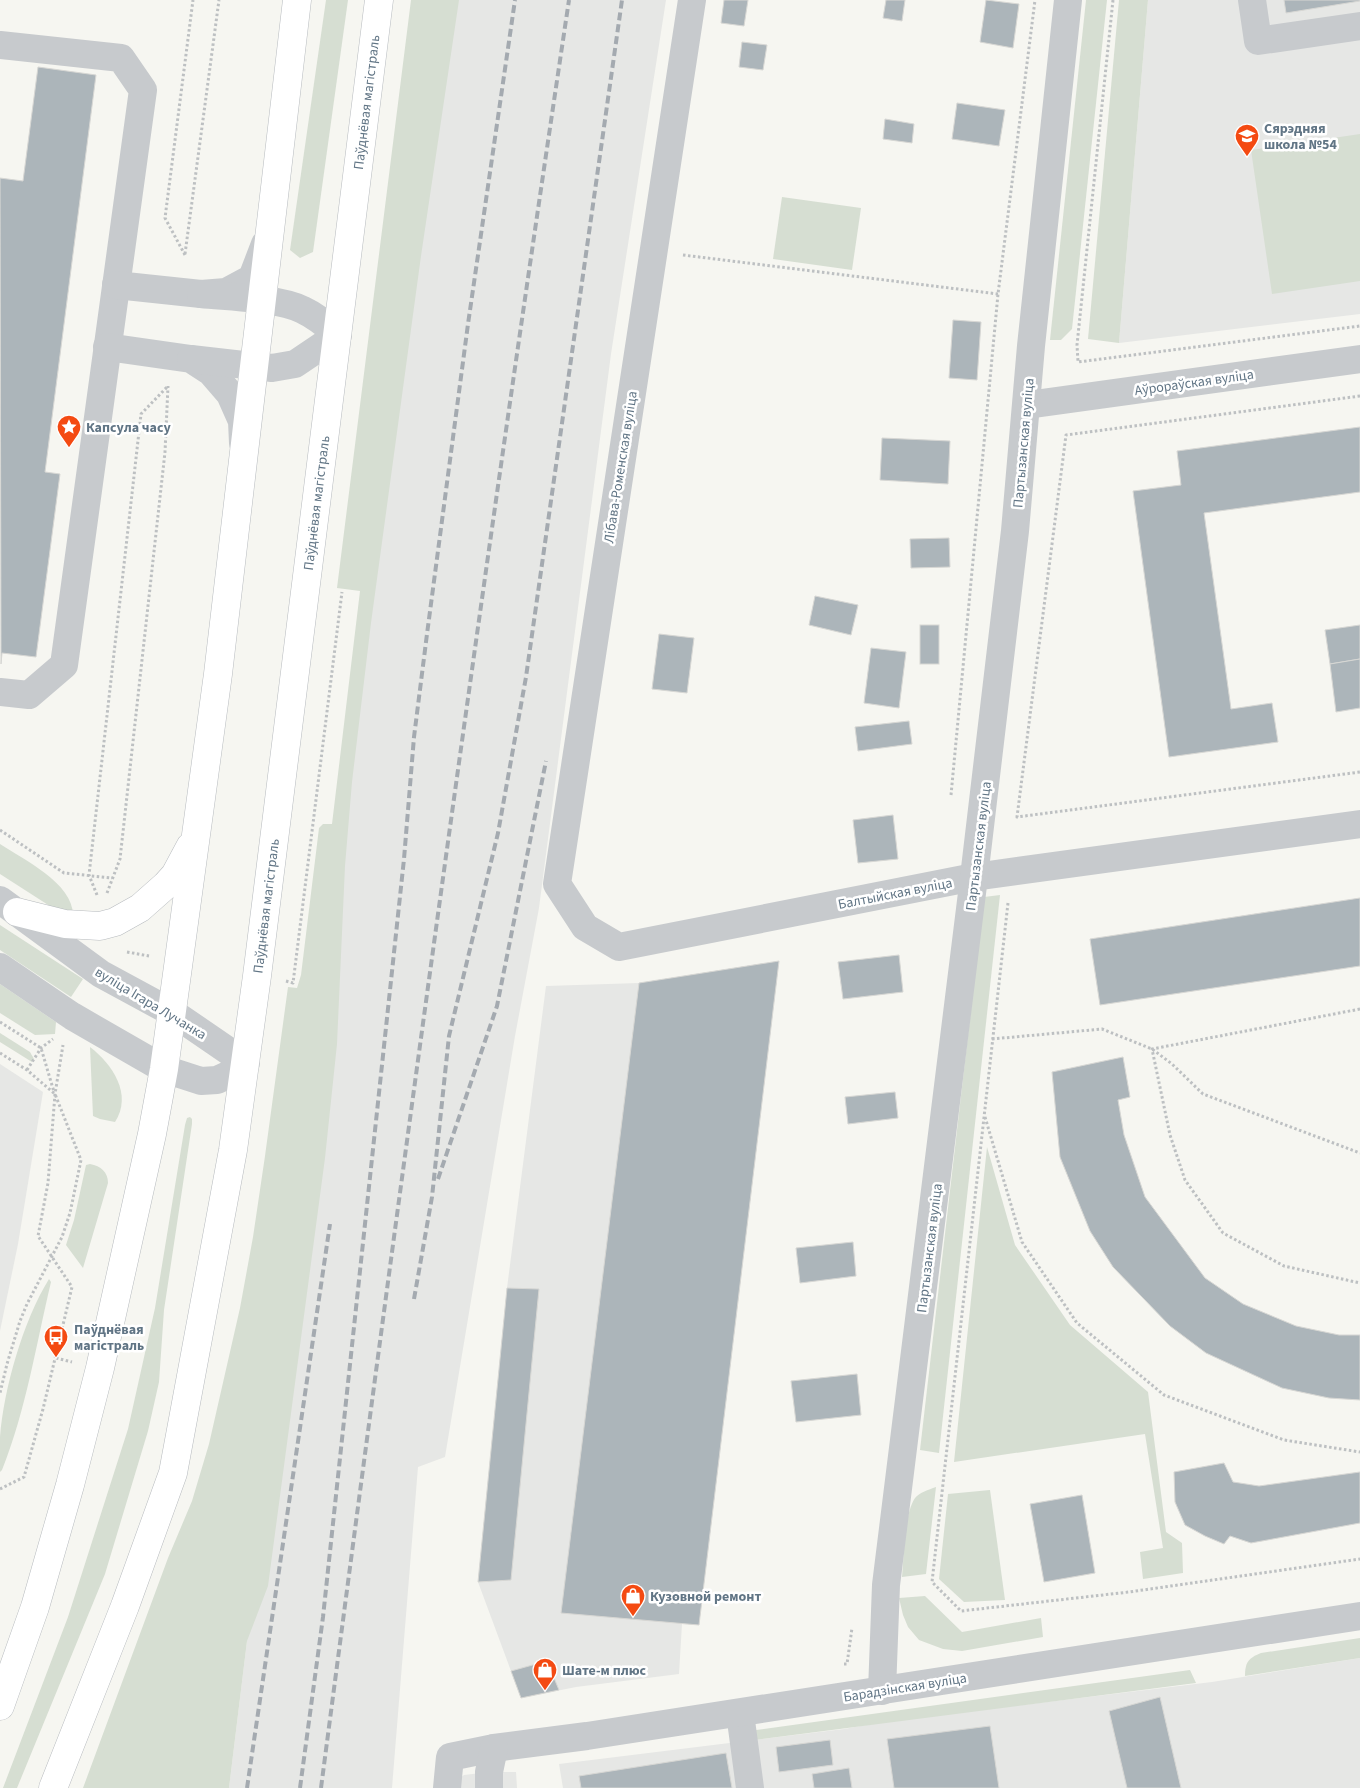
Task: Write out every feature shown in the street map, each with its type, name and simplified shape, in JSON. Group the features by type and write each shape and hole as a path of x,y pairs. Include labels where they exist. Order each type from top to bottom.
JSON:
{"main road":[{"path":"0,1706 35,1607 70,1485 123,1265 152,1134 164,1069 218,674 297,0"},
{"name":"Паўднёвая магістраль","path":"54,1788 125,1606 173,1473 233,1150 246,1063 379,0"},
{"path":"8,906 65,924 100,926 115,922 140,908 175,875 191,846 199,822"}],"street":[{"name":"Лібава-Роменская вуліца","path":"585,927 557,884 692,0"},
{"name":"Партызанская вуліца","path":"882,1691 886,1585 1015,532 1031,346 1068,0"},
{"path":"1252,0 1258,41 1360,26"},
{"path":"0,45 121,58 143,90 64,665 29,695 0,692"},
{"path":"201,294 226,292 252,278 270,231"},
{"path":"107,347 191,360 272,368 295,364 338,334 302,309 276,302 116,285"},
{"name":"Аўрораўская вуліца","path":"1027,405 1360,359"},
{"path":"191,360 211,372 230,394 242,421 244,455"},
{"name":"Балтыйская вуліца","path":"585,927 619,947 974,877 1360,824"},
{"name":"вуліца Ігара Лучанка","path":"8,906 101,974 173,1013 246,1063"},
{"path":"0,967 72,1016 164,1069 202,1081 217,1080 246,1063"},
{"name":"Барадзінская вуліца","path":"447,1788 450,1757 494,1748 740,1713 1360,1616"},
{"path":"740,1713 750,1788"},
{"path":"489,1788 489,1772 494,1748"}],"path":[{"path":"193,0 164,218 185,255 219,0"},
{"path":"1113,0 1077,345 1078,362 1360,326"},
{"path":"653,252 998,294"},
{"path":"0,830 64,873 89,874 112,878 120,859 165,452 168,386 141,414 89,874 98,900"},
{"path":"1360,396 1066,435 1017,817 1360,772"},
{"path":"286,981 293,983 342,592"},
{"path":"1008,897 932,1582 961,1611 1129,1592 1360,1559"},
{"path":"124,952 149,956"},
{"path":"1152,1049 1360,1009"},
{"path":"0,1022 41,1048 55,1094 81,1160 70,1213 62,1237 20,1321 0,1393"},
{"path":"992,1039 1102,1029 1152,1049 1172,1064 1203,1094 1360,1153"},
{"path":"27,1070 41,1048 60,1035"},
{"path":"0,1489 24,1477 43,1408 72,1286 38,1236 48,1183 55,1094 64,1039"},
{"path":"1152,1049 1170,1135 1185,1180 1223,1233 1284,1266 1360,1283"},
{"path":"0,1053 27,1070 55,1094"},
{"path":"984,1113 1022,1242 1077,1324 1164,1396 1284,1440 1360,1452"}],"shaded area":[{"path":"326,0 348,0 313,252 300,258 290,250"},
{"path":"411,0 459,0 421,256 371,623 352,782 345,866 337,1044 325,1158 268,1586 247,1641 229,1788 83,1788 168,1558 192,1501 209,1444 240,1308 253,1237 288,987 297,988 301,975 319,828 323,824 332,824 360,591 337,588"},
{"path":"447,0 666,0 611,354 539,908 515,1036 445,1457 418,1467 392,1788 229,1788 247,1641 330,880"},
{"path":"1086,0 1107,0 1072,329 1061,340 1050,340"},
{"path":"1119,0 1148,0 1119,343 1088,339"},
{"name":"Сярэдняя школа №54","path":"1148,0 1360,0 1360,314 1119,343"},
{"path":"1360,134 1360,281 1272,294 1251,150"},
{"path":"782,197 861,208 852,270 773,259"},
{"path":"0,844 34,865 56,883 71,903 73,915 56,910 0,874"},
{"path":"1000,895 939,1453 920,1450 984,897"},
{"path":"0,925 83,979 71,997 0,950"},
{"path":"779,961 699,1625 682,1624 679,1674 576,1687 521,1698 478,1582 507,1288 546,986 639,983"},
{"path":"0,984 56,1022 55,1034 35,1035 0,1013"},
{"path":"0,1033 30,1052 34,1059 32,1062 0,1042"},
{"path":"90,1047 106,1062 118,1080 122,1101 115,1122 93,1116"},
{"path":"0,1064 43,1092 18,1244 0,1331"},
{"path":"190,1117 192,1124 164,1310 159,1382 148,1431 105,1574 17,1788 3,1788 68,1617 128,1429 155,1308 185,1125 187,1118"},
{"path":"987,1147 1015,1245 1070,1325 1148,1392 1166,1532 1182,1543 1183,1573 1143,1579 1140,1552 1163,1548 1145,1434 954,1462"},
{"path":"90,1164 103,1170 107,1176 108,1183 83,1268 66,1245 74,1220 86,1165"},
{"path":"49,1279 51,1282 24,1401 18,1424 0,1472 2,1418 10,1377 23,1335"},
{"path":"936,1487 926,1574 902,1577 904,1547 911,1505 919,1494"},
{"path":"990,1490 1005,1600 964,1602 939,1579 948,1494"},
{"path":"925,1596 962,1632 1041,1618 1043,1637 962,1651 943,1649 919,1640 908,1627 903,1615 899,1598"},
{"path":"1360,1638 1360,1658 1245,1676 1248,1662 1261,1653"},
{"path":"1360,1658 1360,1788 563,1788 559,1764 1212,1682"},
{"path":"1190,1670 1196,1683 755,1740 756,1730"},
{"path":"489,1772 516,1772 517,1788 447,1788 464,1775"}],"building":[{"path":"724,0 748,0 744,26 721,23"},
{"path":"886,0 905,0 902,21 883,18"},
{"path":"986,0 1019,4 1013,48 980,42"},
{"path":"1284,0 1360,0 1360,1 1286,13"},
{"path":"742,42 767,45 763,70 739,67"},
{"path":"38,67 96,75 45,472 60,474 36,657 2,653 1,664 0,178 23,181"},
{"path":"957,103 1005,110 999,146 952,139"},
{"path":"885,119 914,124 912,143 883,139"},
{"path":"953,320 981,322 977,380 949,378"},
{"path":"1360,427 1360,492 1204,513 1231,709 1272,703 1278,742 1169,757 1133,491 1181,485 1177,451"},
{"path":"882,438 950,441 948,484 880,480"},
{"path":"949,538 950,567 911,568 910,539"},
{"path":"815,596 858,605 851,635 809,625"},
{"path":"920,625 939,625 939,664 920,664"},
{"path":"1360,625 1360,659 1330,664 1325,630"},
{"path":"659,634 694,638 687,693 652,689"},
{"path":"871,648 906,652 899,708 864,703"},
{"path":"1360,659 1360,708 1336,712 1330,664"},
{"path":"909,721 912,744 858,751 855,727"},
{"path":"893,815 898,859 858,863 853,820"},
{"path":"1360,898 1360,966 1100,1005 1090,939"},
{"path":"899,955 903,992 843,999 838,962"},
{"path":"779,961 699,1625 561,1613 639,983"},
{"path":"1123,1057 1130,1097 1118,1100 1124,1135 1145,1197 1205,1278 1243,1304 1296,1326 1339,1335 1360,1335 1360,1400 1329,1398 1282,1388 1206,1353 1170,1326 1113,1267 1090,1231 1060,1157 1052,1072"},
{"path":"895,1092 898,1118 848,1124 845,1097"},
{"path":"853,1242 856,1276 800,1283 796,1248"},
{"path":"507,1288 539,1289 511,1580 478,1582"},
{"path":"857,1374 861,1415 796,1422 791,1381"},
{"path":"1224,1463 1233,1482 1259,1486 1360,1472 1360,1523 1251,1543 1230,1536 1224,1544 1205,1536 1185,1525 1175,1502 1174,1472"},
{"path":"1082,1495 1095,1573 1044,1582 1030,1504"},
{"path":"547,1661 559,1690 521,1698 511,1671"},
{"path":"1160,1697 1181,1788 1127,1788 1109,1711"},
{"path":"990,1726 999,1788 894,1788 887,1739"},
{"path":"830,1740 833,1765 779,1772 776,1747"},
{"path":"726,1753 732,1788 581,1788 579,1776"},
{"path":"849,1768 852,1788 814,1788 812,1774"}],"railway":[{"path":"300,1788 323,1617 404,859 414,737 468,324 515,0"},
{"path":"321,1788 441,893 569,0"},
{"path":"414,1299 432,1197 449,1036 498,833 526,677 622,0"},
{"path":"438,1179 497,1006 546,761"},
{"path":"247,1788 330,1224"}],"place":[{"name":"Сярэдняя школа №54","path":"1247,157"},
{"name":"Капсула часу","path":"69,448"},
{"name":"Паўднёвая магістраль","path":"56,1358"},
{"name":"Кузовной ремонт","path":"633,1617"},
{"name":"Шате-м плюс","path":"545,1691"}]}
